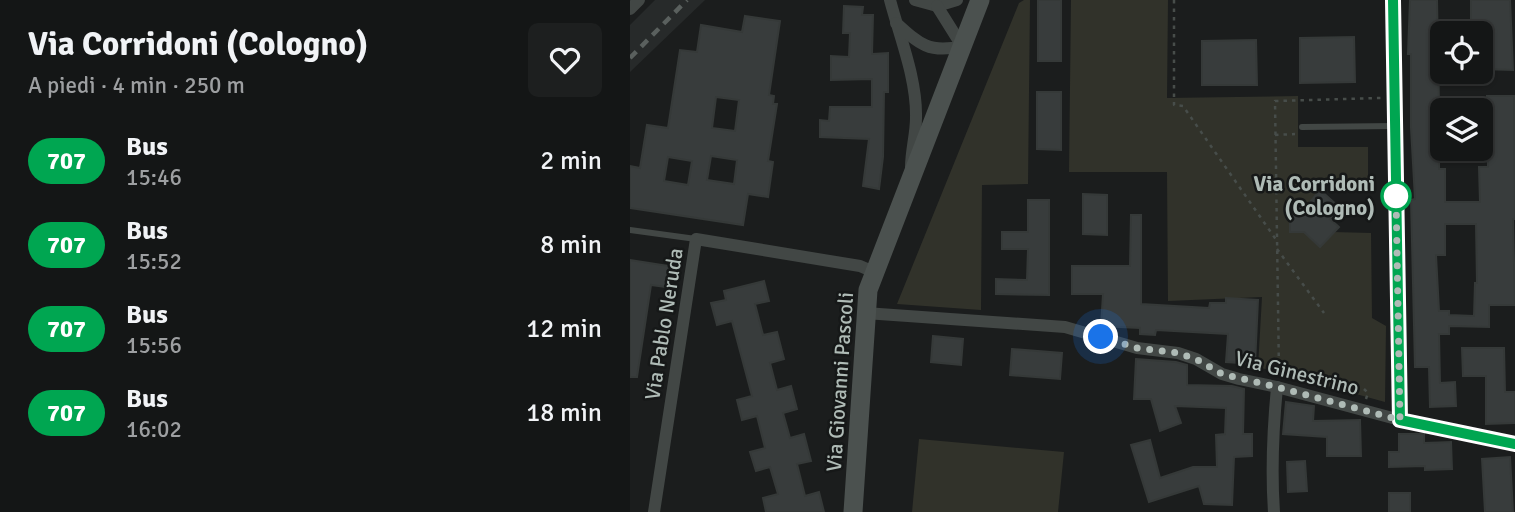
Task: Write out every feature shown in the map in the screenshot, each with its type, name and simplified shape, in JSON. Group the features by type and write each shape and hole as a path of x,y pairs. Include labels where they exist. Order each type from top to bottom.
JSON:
{"street":[{"path":"630,9 639,0"},
{"name":"Via Giovanni Pascoli","path":"890,0 916,105 917,120 910,180"},
{"path":"915,0 937,6 957,0"},
{"name":"Via Giovanni Pascoli","path":"853,512 868,289 980,0"},
{"path":"1393,0 1400,420"},
{"path":"896,23 928,48 945,50 962,46 937,6"},
{"name":"Via Pablo Neruda","path":"654,512 696,239 860,266 874,272"},
{"name":"Via Ginestrino","path":"865,313 1065,327 1127,345 1178,353 1196,359 1222,374 1400,420 1515,444"},
{"path":"1274,512 1272,433 1277,387"}],"lane":[{"path":"1303,127 1395,126"},
{"path":"630,230 696,239"}],"path":[{"path":"1174,0 1174,106 1183,106 1277,241"},
{"path":"1277,387 1275,101 1395,98"},
{"path":"1275,135 1298,134 1303,127"},
{"path":"1277,249 1324,313"}],"shaded area":[{"path":"655,0 705,0 630,72 630,25"},
{"path":"1030,0 1028,184 982,185 981,310 897,304 1019,3"},
{"path":"1071,0 1168,0 1167,98 1298,96 1298,147 1368,147 1368,183 1325,183 1307,206 1290,206 1290,231 1304,232 1320,247 1333,232 1371,233 1372,318 1386,326 1385,402 1258,367 1262,297 1168,301 1167,172 1069,172"},
{"path":"919,439 1064,452 1058,512 912,512"}],"building":[{"path":"1038,0 1061,0 1061,61 1038,61"},
{"path":"1410,0 1437,0 1437,21 1430,21 1430,84 1439,84 1439,98 1430,98 1430,161 1439,161 1439,169 1445,169 1445,202 1480,202 1479,167 1488,167 1488,161 1493,161 1493,98 1487,96 1514,96 1515,305 1489,305 1489,327 1449,326 1449,334 1439,334 1440,383 1455,382 1456,406 1430,407 1429,367 1415,367 1411,200 1415,199 1411,54 1408,54","holes":["1445,224 1476,224 1477,283 1474,316 1449,315 1449,311 1439,311 1436,255 1445,255"]},
{"path":"1471,0 1510,0 1513,70 1493,69 1493,21 1471,21"},
{"path":"844,6 863,7 862,15 873,15 872,54 888,53 888,92 884,92 883,157 879,189 863,186 869,139 820,137 820,120 829,121 830,107 872,107 872,79 831,80 831,56 849,57 850,33 843,33"},
{"path":"745,16 780,21 769,95 774,96 773,104 777,104 768,161 773,162 768,197 748,194 743,225 630,208 630,166 640,168 647,125 668,128 680,50 697,52 701,25 742,32","holes":["716,97 739,100 735,131 712,128","711,156 737,160 734,184 707,180","668,157 692,161 688,185 664,181"]},
{"path":"1354,37 1355,82 1300,83 1300,38"},
{"path":"1256,40 1257,85 1202,85 1202,41"},
{"path":"1037,92 1061,92 1061,150 1037,149"},
{"path":"1320,190 1339,207 1330,219 1339,227 1320,247 1304,232 1290,232 1290,206 1307,206"},
{"path":"1083,194 1107,195 1107,235 1083,234"},
{"path":"1028,200 1049,200 1049,295 996,294 996,279 1027,280 1028,249 1002,249 1002,232 1028,232"},
{"path":"1131,215 1141,215 1141,304 1209,308 1210,303 1226,303 1226,298 1258,300 1255,364 1226,362 1228,334 1156,330 1155,335 1140,334 1140,328 1101,326 1103,294 1072,294 1072,266 1130,266"},
{"path":"630,260 669,266 665,287 651,285 637,377 630,377"},
{"path":"764,281 769,301 755,304 763,335 777,332 784,359 770,363 777,390 791,386 797,409 783,413 790,438 804,434 811,461 797,464 805,496 819,492 824,512 766,512 763,498 778,494 770,467 756,471 750,452 765,448 757,416 742,420 737,400 752,396 732,321 717,325 711,303 726,300 724,291"},
{"path":"933,336 963,339 961,365 931,362"},
{"path":"1462,348 1504,348 1505,392 1515,392 1515,423 1486,424 1486,376 1463,376"},
{"path":"1012,349 1062,353 1060,379 1010,375"},
{"path":"1136,359 1187,365 1187,385 1232,386 1244,389 1243,434 1252,434 1252,456 1234,457 1232,505 1204,504 1199,486 1149,502 1131,445 1150,440 1160,478 1193,467 1217,467 1216,435 1225,434 1226,408 1175,406 1181,423 1160,431 1151,399 1134,399"},
{"path":"1286,402 1314,406 1313,421 1360,420 1361,456 1327,456 1327,437 1283,434"},
{"path":"1399,434 1424,434 1424,443 1451,442 1452,469 1425,470 1425,466 1389,467 1389,452 1399,452"},
{"path":"1510,457 1513,512 1485,512 1482,459"},
{"path":"1305,461 1307,491 1288,492 1287,462"},
{"path":"1389,493 1410,493 1410,512 1389,512"}],"railway":[{"path":"630,58 687,0"}],"bus line":[{"name":"707","path":"1393,0 1400,420 1515,444"}],"place":[{"name":"Via Corridoni (Cologno)","path":"1396,196"}],"route":[{"path":"1101,337 1137,348 1178,353 1196,359 1222,374 1400,420 1396,196"}]}
